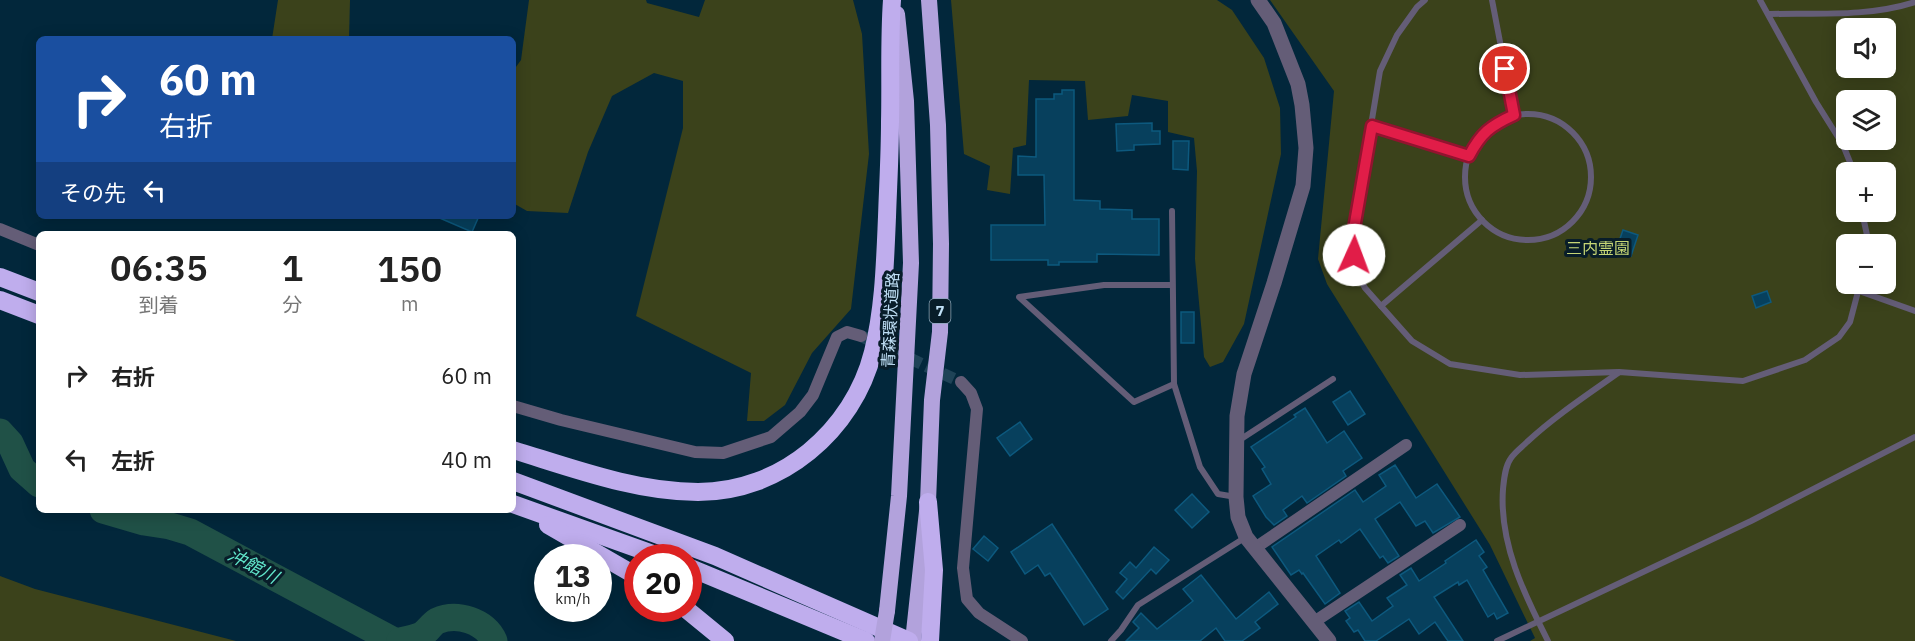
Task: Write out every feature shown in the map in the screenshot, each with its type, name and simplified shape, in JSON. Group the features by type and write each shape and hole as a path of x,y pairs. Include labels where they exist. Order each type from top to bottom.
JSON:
{"highway":[{"path":"516,451 653,488 699,492 761,481 791,466 817,446 840,421 857,393 873,354 885,290 894,0"},
{"name":"青森環状道路","path":"882,641 899,496 911,263 906,101 894,0"},
{"name":"7","path":"928,502 932,400 940,332 941,244 938,125 929,0"},
{"path":"0,277 36,291"},
{"path":"0,300 36,314"},
{"path":"516,482 715,556 911,641 926,629 934,570 928,502"},
{"path":"516,506 624,544"},
{"path":"516,507 624,570"},
{"path":"702,573 866,641"},
{"path":"702,622 725,641"}],"street":[{"path":"1258,0 1274,23 1298,84 1306,148 1303,186 1244,374 1237,416 1236,497 1238,517 1250,543 1329,641"},
{"path":"0,229 36,244"},
{"path":"516,407 695,452 723,453 771,437 800,412 813,395 837,337 848,332 861,336"},
{"path":"961,382 971,393 978,409 963,568 967,599 979,613 1022,641"},
{"path":"1250,543 1406,445"},
{"path":"1314,622 1460,525"}],"lane":[{"path":"1425,0 1397,34 1380,71 1352,240 1356,269 1365,288 1412,341 1450,364 1520,375 1619,372 1743,381 1805,360 1839,337 1850,322 1858,294"},
{"path":"1492,0 1514,115"},
{"path":"1760,0 1816,102 1843,145 1850,162"},
{"path":"1769,14 1892,9 1915,2"},
{"path":"1535,114 1556,120 1574,133 1586,151 1592,172 1590,194 1576,219 1553,236 1534,240 1515,239 1497,232 1482,220 1472,206 1465,173 1469,156 1479,138 1495,124 1514,115 1535,114"},
{"path":"1372,126 1469,156"},
{"path":"1172,211 1174,384 1200,467 1218,494 1236,497"},
{"path":"1381,306 1482,220"},
{"path":"1172,285 1104,285 1019,297 1134,402 1174,384"},
{"path":"1867,294 1915,311"},
{"path":"1548,641 1518,576 1503,525 1504,476 1510,459 1546,424 1619,372"},
{"path":"1236,442 1333,380"},
{"path":"1497,641 1751,521 1915,437"},
{"path":"1111,641 1138,605 1250,543"}],"green space":[{"path":"278,0 350,0 349,36 272,36"},
{"path":"529,0 646,0 647,3 699,17 705,0 853,0 862,34 869,154 851,309 812,353 785,405 764,421 747,421 751,373 636,316 683,128 683,81 654,73 612,96 588,152 568,213 527,211 516,205 516,67 521,60"},
{"path":"951,0 1217,0 1232,10 1264,58 1280,108 1281,154 1244,324 1223,362 1210,367 1204,357 1195,259 1197,171 1194,138 1168,132 1168,101 1132,95 1128,116 1088,120 1085,81 1029,80 1026,145 1013,148 1010,194 987,190 990,166 964,154"},
{"name":"三内霊園","path":"1270,0 1915,0 1915,641 1530,641 1535,638 1490,545 1327,284 1318,259 1334,91"},
{"path":"0,576 35,589 236,641 0,641"}],"building":[{"path":"1062,90 1074,90 1074,200 1100,201 1100,209 1132,210 1132,219 1159,219 1159,255 1097,254 1097,262 1059,262 1059,265 1048,265 1048,260 991,260 991,225 1045,225 1044,175 1018,175 1018,156 1036,157 1036,99 1054,99 1054,94 1062,94"},
{"path":"1152,123 1152,131 1160,131 1160,144 1134,145 1134,150 1117,151 1116,124"},
{"path":"1173,141 1189,141 1188,170 1173,169"},
{"path":"442,219 478,219 472,231"},
{"path":"1623,230 1638,235 1631,256 1616,250"},
{"path":"1767,291 1771,302 1756,308 1752,296"},
{"path":"1181,312 1194,312 1194,343 1181,343"},
{"path":"1350,391 1365,414 1348,425 1333,402"},
{"path":"1305,408 1327,443 1344,431 1362,458 1343,471 1346,476 1307,503 1302,496 1283,510 1287,516 1274,525 1253,496 1271,484 1262,469 1265,467 1251,447 1296,417 1294,415"},
{"path":"1020,422 1032,439 1010,456 997,438"},
{"path":"1395,465 1416,498 1437,484 1460,517 1433,533 1425,521 1416,526 1400,502 1375,519 1399,556 1388,563 1383,556 1380,558 1360,529 1341,543 1339,540 1316,556 1340,593 1325,604 1303,573 1299,570 1291,575 1272,547 1355,490 1363,502 1386,486 1379,475"},
{"path":"1192,494 1209,512 1192,528 1175,510"},
{"path":"1052,524 1108,609 1084,625 1050,573 1045,576 1038,565 1025,574 1011,552"},
{"path":"984,536 998,548 988,561 973,549"},
{"path":"1476,540 1484,552 1479,556 1487,567 1483,570 1508,613 1497,619 1494,613 1488,617 1467,580 1459,585 1458,582 1434,597 1463,641 1448,641 1435,622 1419,634 1409,619 1376,641 1365,641 1358,630 1354,632 1346,621 1350,618 1345,611 1359,602 1372,621 1393,606 1387,598 1407,585 1400,575 1411,568 1419,581"},
{"path":"1154,547 1169,560 1156,574 1151,569 1123,599 1116,592 1127,579 1120,573 1130,562 1136,568"},
{"path":"1201,575 1236,619 1269,592 1278,604 1255,622 1260,628 1242,641 1225,641 1216,628 1200,641 1126,641 1139,628 1133,622 1141,613 1157,629 1193,601 1183,589"}],"waterway":[{"name":"沖館川","path":"0,432 10,443 22,469 36,481"},
{"name":"沖館川","path":"113,513 190,532 394,641"},
{"name":"沖館川","path":"400,641 421,635 437,621 445,618 470,620 484,628 494,641"}],"tunnel":[{"path":"861,336 961,382"}],"route":[{"path":"1354,255 1352,240 1372,126 1469,156 1479,138 1495,124 1514,115 1505,69"}]}
